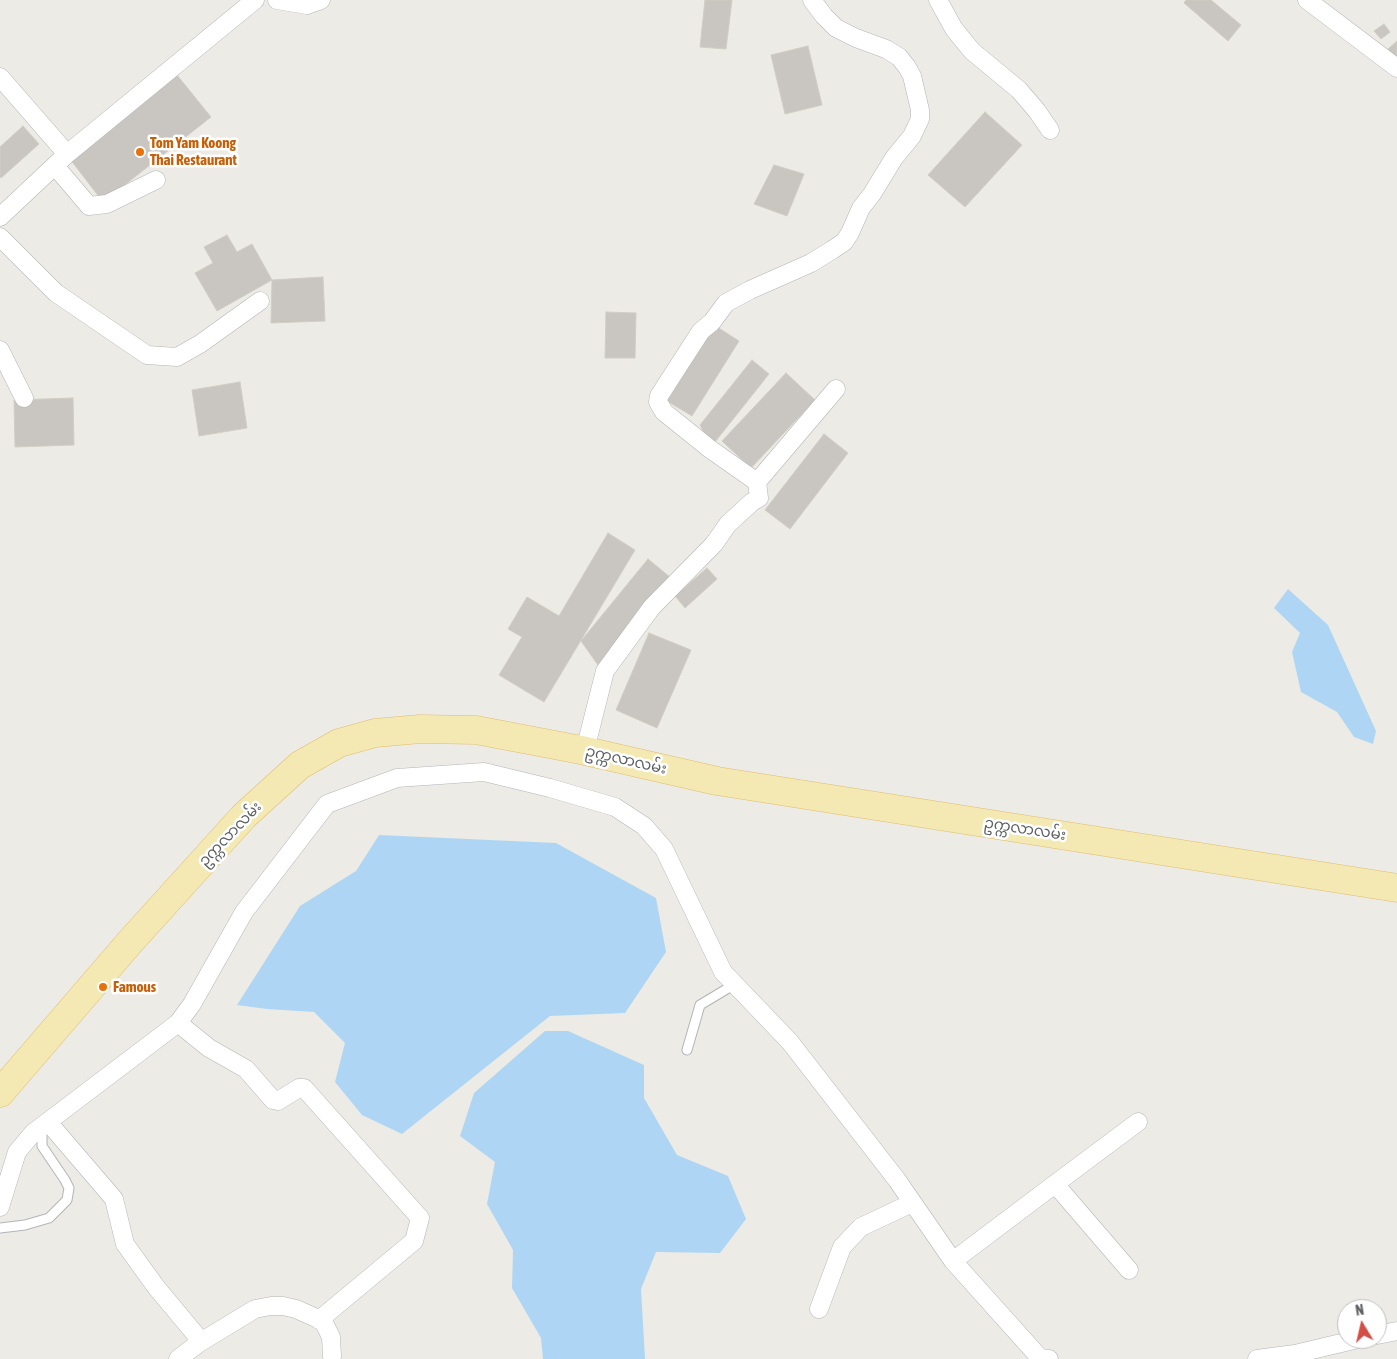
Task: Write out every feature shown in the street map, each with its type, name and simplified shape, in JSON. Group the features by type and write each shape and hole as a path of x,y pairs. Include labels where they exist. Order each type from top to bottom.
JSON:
{"main road":[{"name":"ဥက္ကလာလမ်း","path":"0,1093 130,942 244,816 300,765 339,743 375,733 420,729 476,730 585,750 716,781 1397,888"}],"street":[{"path":"0,218 61,160 255,0"},
{"path":"277,0 307,5 322,0"},
{"path":"757,482 710,449 664,412 658,402 659,396 701,331 712,322 726,303 804,266 844,242 861,208 894,158 912,136 920,119 920,110 912,76 900,57 886,49 836,28 812,0"},
{"path":"938,0 954,29 972,51 1019,90 1050,130"},
{"path":"1307,0 1397,68"},
{"path":"0,77 61,160 89,206 107,204 156,180"},
{"path":"0,237 56,293 146,355 177,357 200,344 260,301"},
{"path":"0,350 24,398"},
{"path":"585,750 605,671 652,607 714,544 728,524 759,498 757,482 836,389"},
{"path":"0,1207 17,1152 33,1134 178,1023 192,1004 244,912 327,804 397,778 484,772 550,788 615,807 644,826 664,849 723,972 790,1042 891,1173 953,1261 1042,1359"},
{"path":"178,1023 209,1048 246,1069 273,1100 278,1101 299,1088 304,1088 420,1218 414,1241 319,1320"},
{"path":"953,1261 1138,1122"},
{"path":"45,1124 114,1199 124,1244 156,1287 196,1335 199,1343"},
{"path":"1055,1184 1129,1270"},
{"path":"819,1309 842,1247 862,1227 912,1203"},
{"path":"178,1359 199,1343 255,1309 270,1306 296,1309 323,1322 331,1337 332,1356"},
{"path":"1257,1359 1295,1354 1337,1344"}],"lane":[{"path":"687,1050 700,1005 735,984"},
{"path":"0,1228 25,1226 49,1218 66,1200 69,1188 42,1146 45,1124"},
{"path":"17,1152 42,1146"}],"water":[{"path":"1288,589 1328,625 1376,731 1373,744 1354,737 1337,712 1301,692 1292,652 1300,633 1274,608"},
{"path":"379,835 556,843 656,898 666,952 625,1013 550,1016 402,1134 362,1115 335,1082 345,1043 314,1012 237,1005 300,906 356,871"},
{"path":"545,1031 568,1031 644,1065 644,1098 677,1155 728,1176 746,1219 720,1253 656,1252 641,1289 645,1359 543,1359 541,1338 512,1288 513,1250 487,1204 495,1162 460,1136 474,1093"}],"building":[{"path":"705,0 732,0 726,49 700,47"},
{"path":"1186,0 1211,0 1241,25 1228,41 1184,3"},
{"path":"1384,24 1390,32 1381,39 1374,31"},
{"path":"1397,41 1397,58 1388,49"},
{"path":"808,46 822,105 785,114 771,55"},
{"path":"177,75 211,117 103,202 70,159"},
{"path":"985,112 1022,145 965,207 928,175"},
{"path":"23,126 39,144 1,178 0,147"},
{"path":"774,165 804,174 787,216 754,204"},
{"path":"227,235 237,252 252,244 272,280 217,311 195,273 213,263 204,247"},
{"path":"323,277 325,321 271,323 272,280"},
{"path":"606,312 636,313 635,358 605,358"},
{"path":"714,325 739,341 692,416 667,401"},
{"path":"752,360 769,374 711,447 700,425"},
{"path":"786,373 815,400 751,468 722,441"},
{"path":"240,382 247,428 199,436 192,390"},
{"path":"73,398 74,445 15,447 14,400"},
{"path":"824,434 848,453 790,529 765,510"},
{"path":"608,533 635,550 544,702 499,675 522,637 508,629 527,597 559,616"},
{"path":"648,559 671,578 598,665 581,641"},
{"path":"707,568 717,579 685,608 675,596"},
{"path":"649,633 691,650 657,728 616,710"}],"place":[{"name":"Tom Yam Koong Thai Restaurant","path":"140,152"},
{"name":"Famous","path":"103,987"}]}
